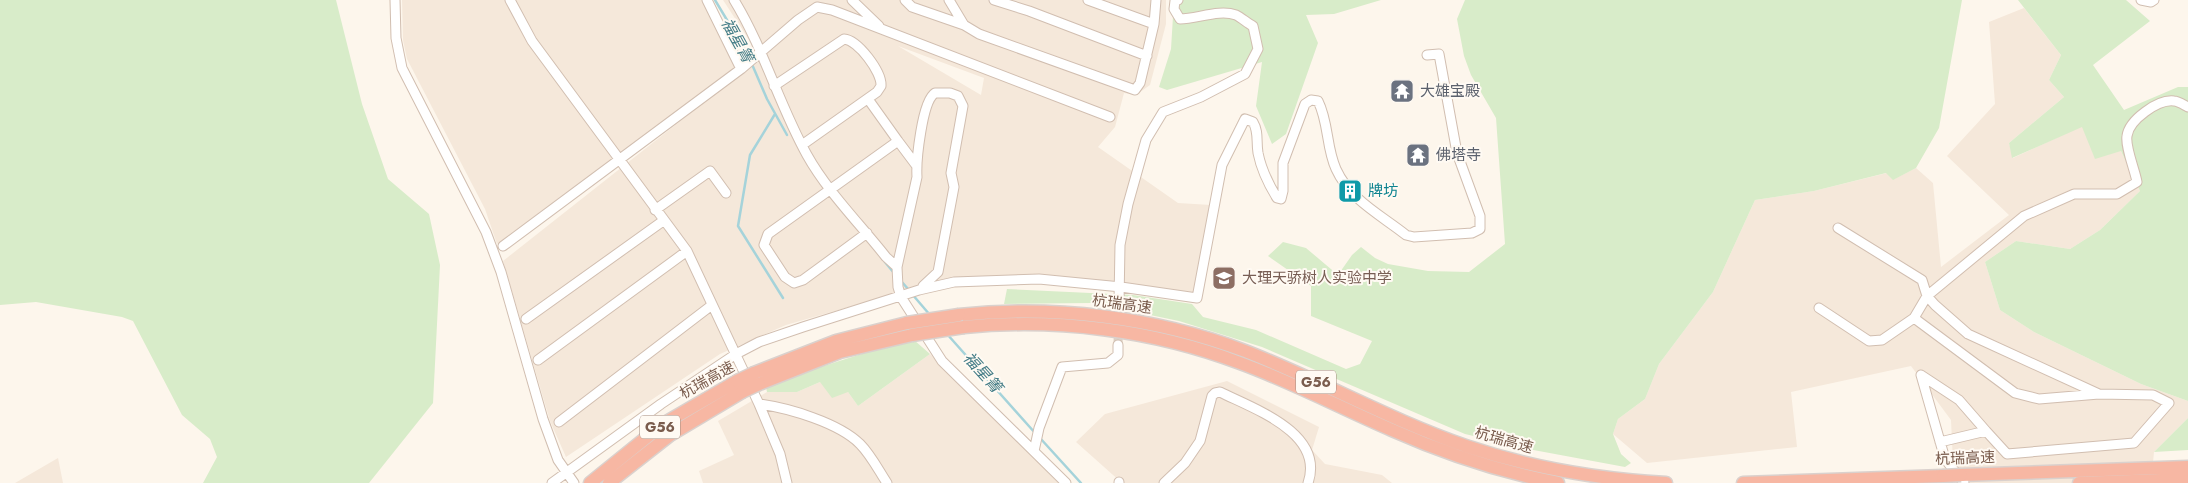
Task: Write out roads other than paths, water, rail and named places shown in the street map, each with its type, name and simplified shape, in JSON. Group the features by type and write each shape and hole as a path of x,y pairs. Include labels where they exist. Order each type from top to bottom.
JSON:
{"highway":[{"name":"杭瑞高速","path":"590,483 663,424 756,378 910,329 961,321 1001,312 1050,312 1112,318 1166,328 1244,351 1415,426 1483,451 1570,472 1666,483"},
{"name":"杭瑞高速","path":"961,321 1071,326 1129,333 1180,344 1261,371 1384,427 1444,451 1496,468 1558,483"},
{"name":"杭瑞高速","path":"608,483 670,435 739,387"},
{"name":"杭瑞高速","path":"1743,483 1943,476 1963,479 2188,466"},
{"path":"2079,483 2188,479"}],"street":[{"path":"395,0 396,38 402,68 486,232 501,272 543,419 558,460 565,473 574,483"},
{"path":"510,0 532,41 687,251 759,404 780,454 787,483"},
{"path":"707,0 743,67"},
{"path":"734,0 757,54 813,166 897,267"},
{"path":"852,0 881,29"},
{"path":"905,0 912,7 964,25 979,34 1135,90 1140,83 1154,24 1156,0"},
{"path":"949,0 964,25"},
{"path":"994,0 1146,56"},
{"path":"1088,0 1154,24"},
{"path":"1119,302 1121,287 1120,245 1128,204 1146,140 1163,112 1201,97 1245,74 1258,49 1253,26 1235,15 1212,14 1192,19 1180,19 1174,9 1175,1 1178,0"},
{"path":"2142,0 2151,2 2154,0"},
{"path":"503,246 620,161 743,67 817,7 832,10 1110,117"},
{"path":"774,86 839,40 848,39 858,46 881,78 880,89 802,145"},
{"path":"552,483 736,354 760,342 919,290 954,282 1039,279 1121,287 1198,298 1222,165 1245,119 1252,122 1257,128 1258,153 1270,187 1277,198 1281,198 1284,191 1283,163 1305,104 1311,100 1318,101 1325,116 1336,169 1359,201 1406,235 1414,237 1472,233 1480,229 1480,216 1457,153 1439,54 1427,55"},
{"path":"919,290 936,277 938,272 954,187 951,172 963,106 958,96 938,92 930,96 927,102 916,165 917,177 897,267 898,287 942,361 1035,447 1066,483"},
{"path":"868,99 916,165"},
{"path":"1819,308 1869,340 1882,340 1914,318 1927,296 2024,216 2074,194 2117,194 2137,182 2126,137 2137,117 2155,106 2173,101 2188,107"},
{"path":"867,233 803,280 794,283 785,277 765,250 766,237 898,141"},
{"path":"655,210 710,171 726,193"},
{"path":"526,319 663,221"},
{"path":"1838,228 1922,280 1927,296 1968,334 2099,394"},
{"path":"538,360 687,251"},
{"path":"559,422 712,305"},
{"path":"1914,318 2015,393 2039,399 2099,394 2153,395 2169,404 2134,443 2007,454 1959,400 1921,375 1946,459 1963,479"},
{"path":"1035,447 1062,367 1108,363 1118,355 1118,345"},
{"path":"1164,483 1185,463 1200,441 1212,396 1215,392 1220,392 1283,423 1294,433 1308,458 1311,473 1308,483"},
{"path":"759,404 781,407 840,430 861,444 887,483"},
{"path":"1940,442 1986,431"}],"waterway":[{"name":"福星箐","path":"715,0 748,55 767,99 787,135"},
{"path":"775,114 750,155 738,226 783,298"},
{"name":"福星箐","path":"885,262 894,273"},
{"name":"福星箐","path":"901,281 909,290"},
{"name":"福星箐","path":"912,294 930,315"},
{"name":"福星箐","path":"947,334 1036,434"},
{"name":"福星箐","path":"1040,438 1081,483"}],"tunnel":[{"path":"1118,345 1119,302"}],"place":[{"name":"大雄宝殿","path":"1402,91"},
{"name":"佛塔寺","path":"1418,155"},
{"name":"牌坊","path":"1350,191"},
{"name":"大理天骄树人实验中学","path":"1224,278"}]}
